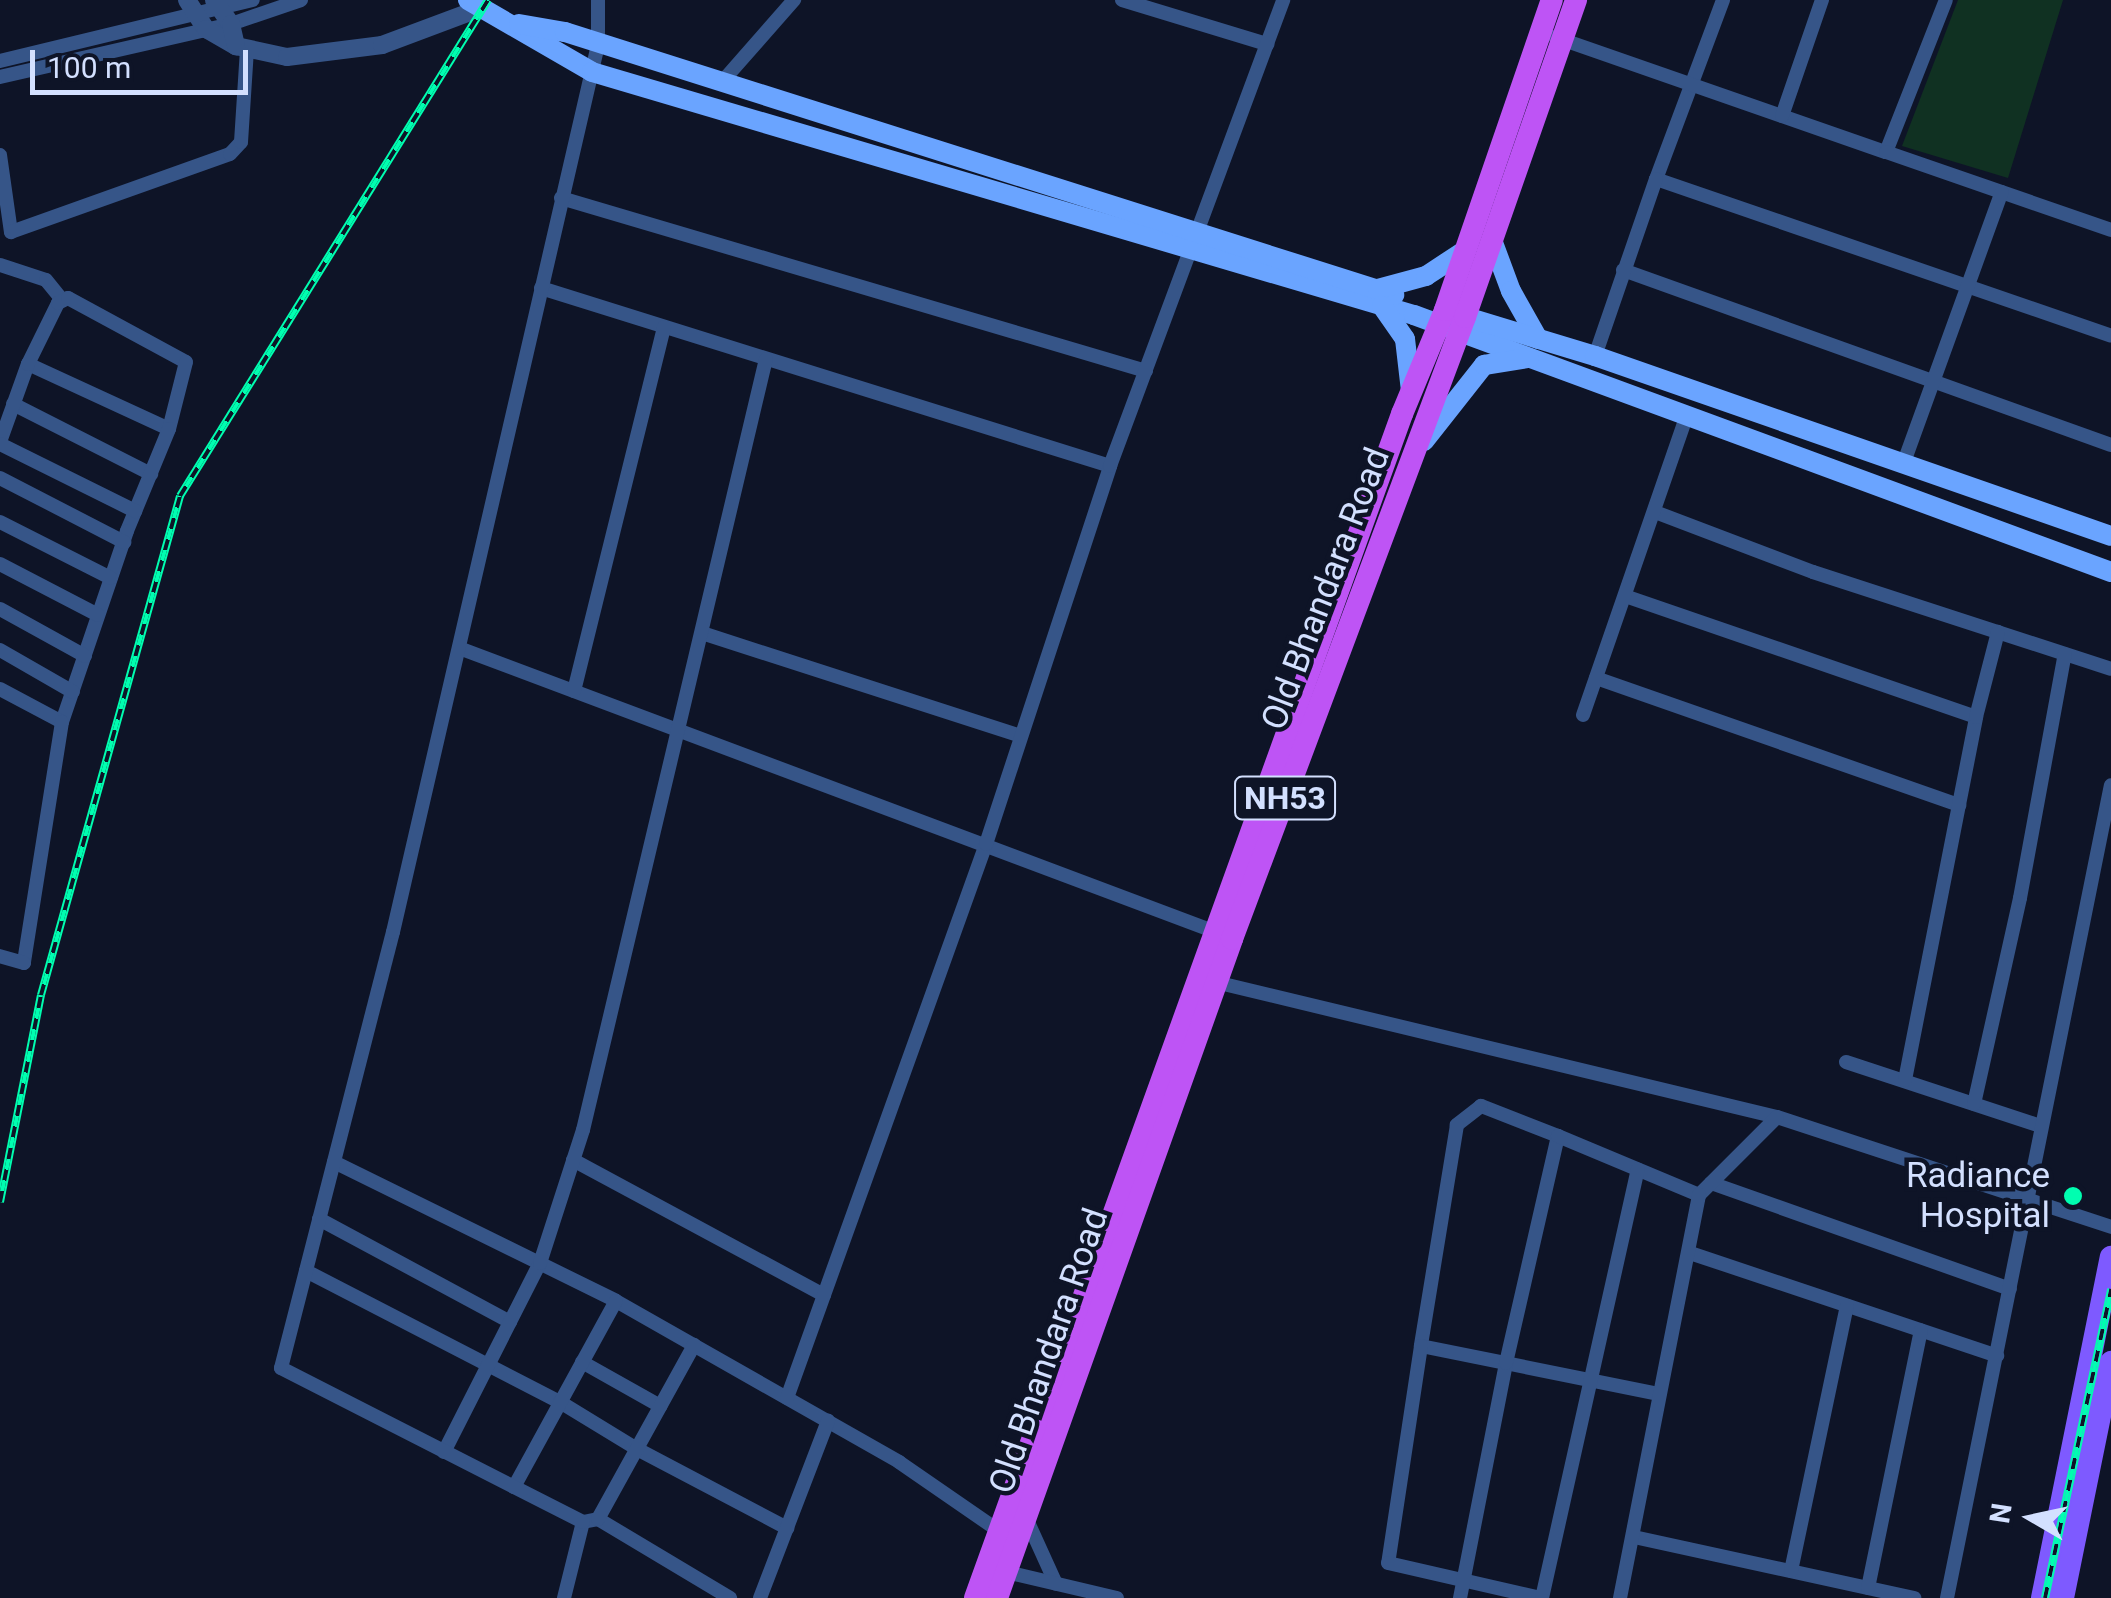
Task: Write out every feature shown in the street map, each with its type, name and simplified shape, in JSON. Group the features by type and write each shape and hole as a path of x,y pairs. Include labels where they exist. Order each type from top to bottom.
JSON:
{"highway":[{"name":"NH53","path":"1356,578 1412,392 1453,320 1464,251 1550,36 1552,0"},
{"name":"Old Bhandara Road","path":"997,1598 997,1570 1009,1538 1026,1520 1223,935 1356,578 1414,455 1453,320 1492,240 1550,36 1576,0"},
{"name":"NH53","path":"1009,1538 1208,980"},
{"name":"NH53","path":"976,1598 997,1570"}],"main road":[{"path":"474,4 592,72 679,94 828,144 1195,244 1453,320 1534,348 1686,417 2111,572"},
{"path":"509,23 565,32 1195,244"},
{"path":"1492,240 1534,348"},
{"path":"1379,297 1426,276 1464,251"},
{"path":"1379,297 1404,339 1412,392"},
{"path":"1414,455 1484,365 1534,348 1595,356 2111,536"},
{"path":"2042,1598 2111,1257"},
{"path":"2063,1598 2111,1362"}],"street":[{"path":"222,11 254,0"},
{"path":"0,60 197,15 300,0"},
{"path":"598,0 598,45 542,288 334,1162 281,1368 514,1487 591,1521 730,1598"},
{"path":"721,83 794,0"},
{"path":"1122,0 1267,44"},
{"path":"787,1398 986,844 1110,466 1282,0"},
{"path":"1595,356 1622,270 1722,0"},
{"path":"1782,116 1822,0"},
{"path":"1886,152 1946,0"},
{"path":"197,15 242,48 287,56 400,40 474,4"},
{"path":"0,154 4,211 11,232 238,150 242,48 222,11"},
{"path":"0,77 197,15"},
{"path":"1550,36 2111,230"},
{"path":"1656,179 2111,336"},
{"path":"1904,462 2002,192"},
{"path":"561,198 1146,372"},
{"path":"0,265 46,280 62,300"},
{"path":"1622,270 2111,445"},
{"path":"542,288 1110,466"},
{"path":"0,956 24,963 62,722 124,542 169,428 187,368 182,356 68,298 62,300 28,364 0,443 136,511"},
{"path":"574,691 664,327"},
{"path":"444,1452 540,1263 574,1160 766,358"},
{"path":"28,364 169,428"},
{"path":"13,404 150,474"},
{"path":"1583,716 1686,417"},
{"path":"0,478 124,542"},
{"path":"1655,512 1813,572 2111,669"},
{"path":"0,522 111,578"},
{"path":"0,564 98,616"},
{"path":"1625,596 1976,717"},
{"path":"0,609 85,656"},
{"path":"1905,1080 1976,717 1998,632"},
{"path":"702,633 1020,736"},
{"path":"458,648 1223,935"},
{"path":"0,650 72,692"},
{"path":"1974,1104 2020,898 2065,654"},
{"path":"1596,678 1958,804"},
{"path":"0,689 62,722"},
{"path":"1946,1598 2111,784"},
{"path":"1208,980 1777,1117 2111,1228"},
{"path":"1846,1062 2041,1126"},
{"path":"1638,1170 1541,1598 1388,1563 1457,1125 1481,1106 1558,1136 1699,1195"},
{"path":"1620,1598 1699,1195 1777,1117"},
{"path":"1460,1598 1506,1363 1558,1136"},
{"path":"574,1160 824,1296"},
{"path":"334,1162 616,1300 899,1462 1009,1538"},
{"path":"1712,1183 2010,1289"},
{"path":"320,1218 510,1322"},
{"path":"1690,1253 1997,1356"},
{"path":"306,1271 560,1402 637,1449 787,1528"},
{"path":"514,1487 616,1300"},
{"path":"1790,1572 1847,1306"},
{"path":"1868,1588 1921,1330"},
{"path":"564,1598 591,1521 637,1449 694,1345"},
{"path":"1420,1346 1660,1394"},
{"path":"582,1362 660,1406"},
{"path":"760,1598 828,1422"},
{"path":"1026,1520 1056,1584"},
{"path":"1634,1538 1914,1598"},
{"path":"997,1570 1117,1598"}],"green space":[{"path":"1958,0 2063,0 2008,178 1902,146"}],"railway":[{"path":"0,1202 41,995 180,496 488,0"},
{"path":"2045,1598 2111,1289"}],"place":[{"name":"Radiance Hospital","path":"2073,1196"}]}
